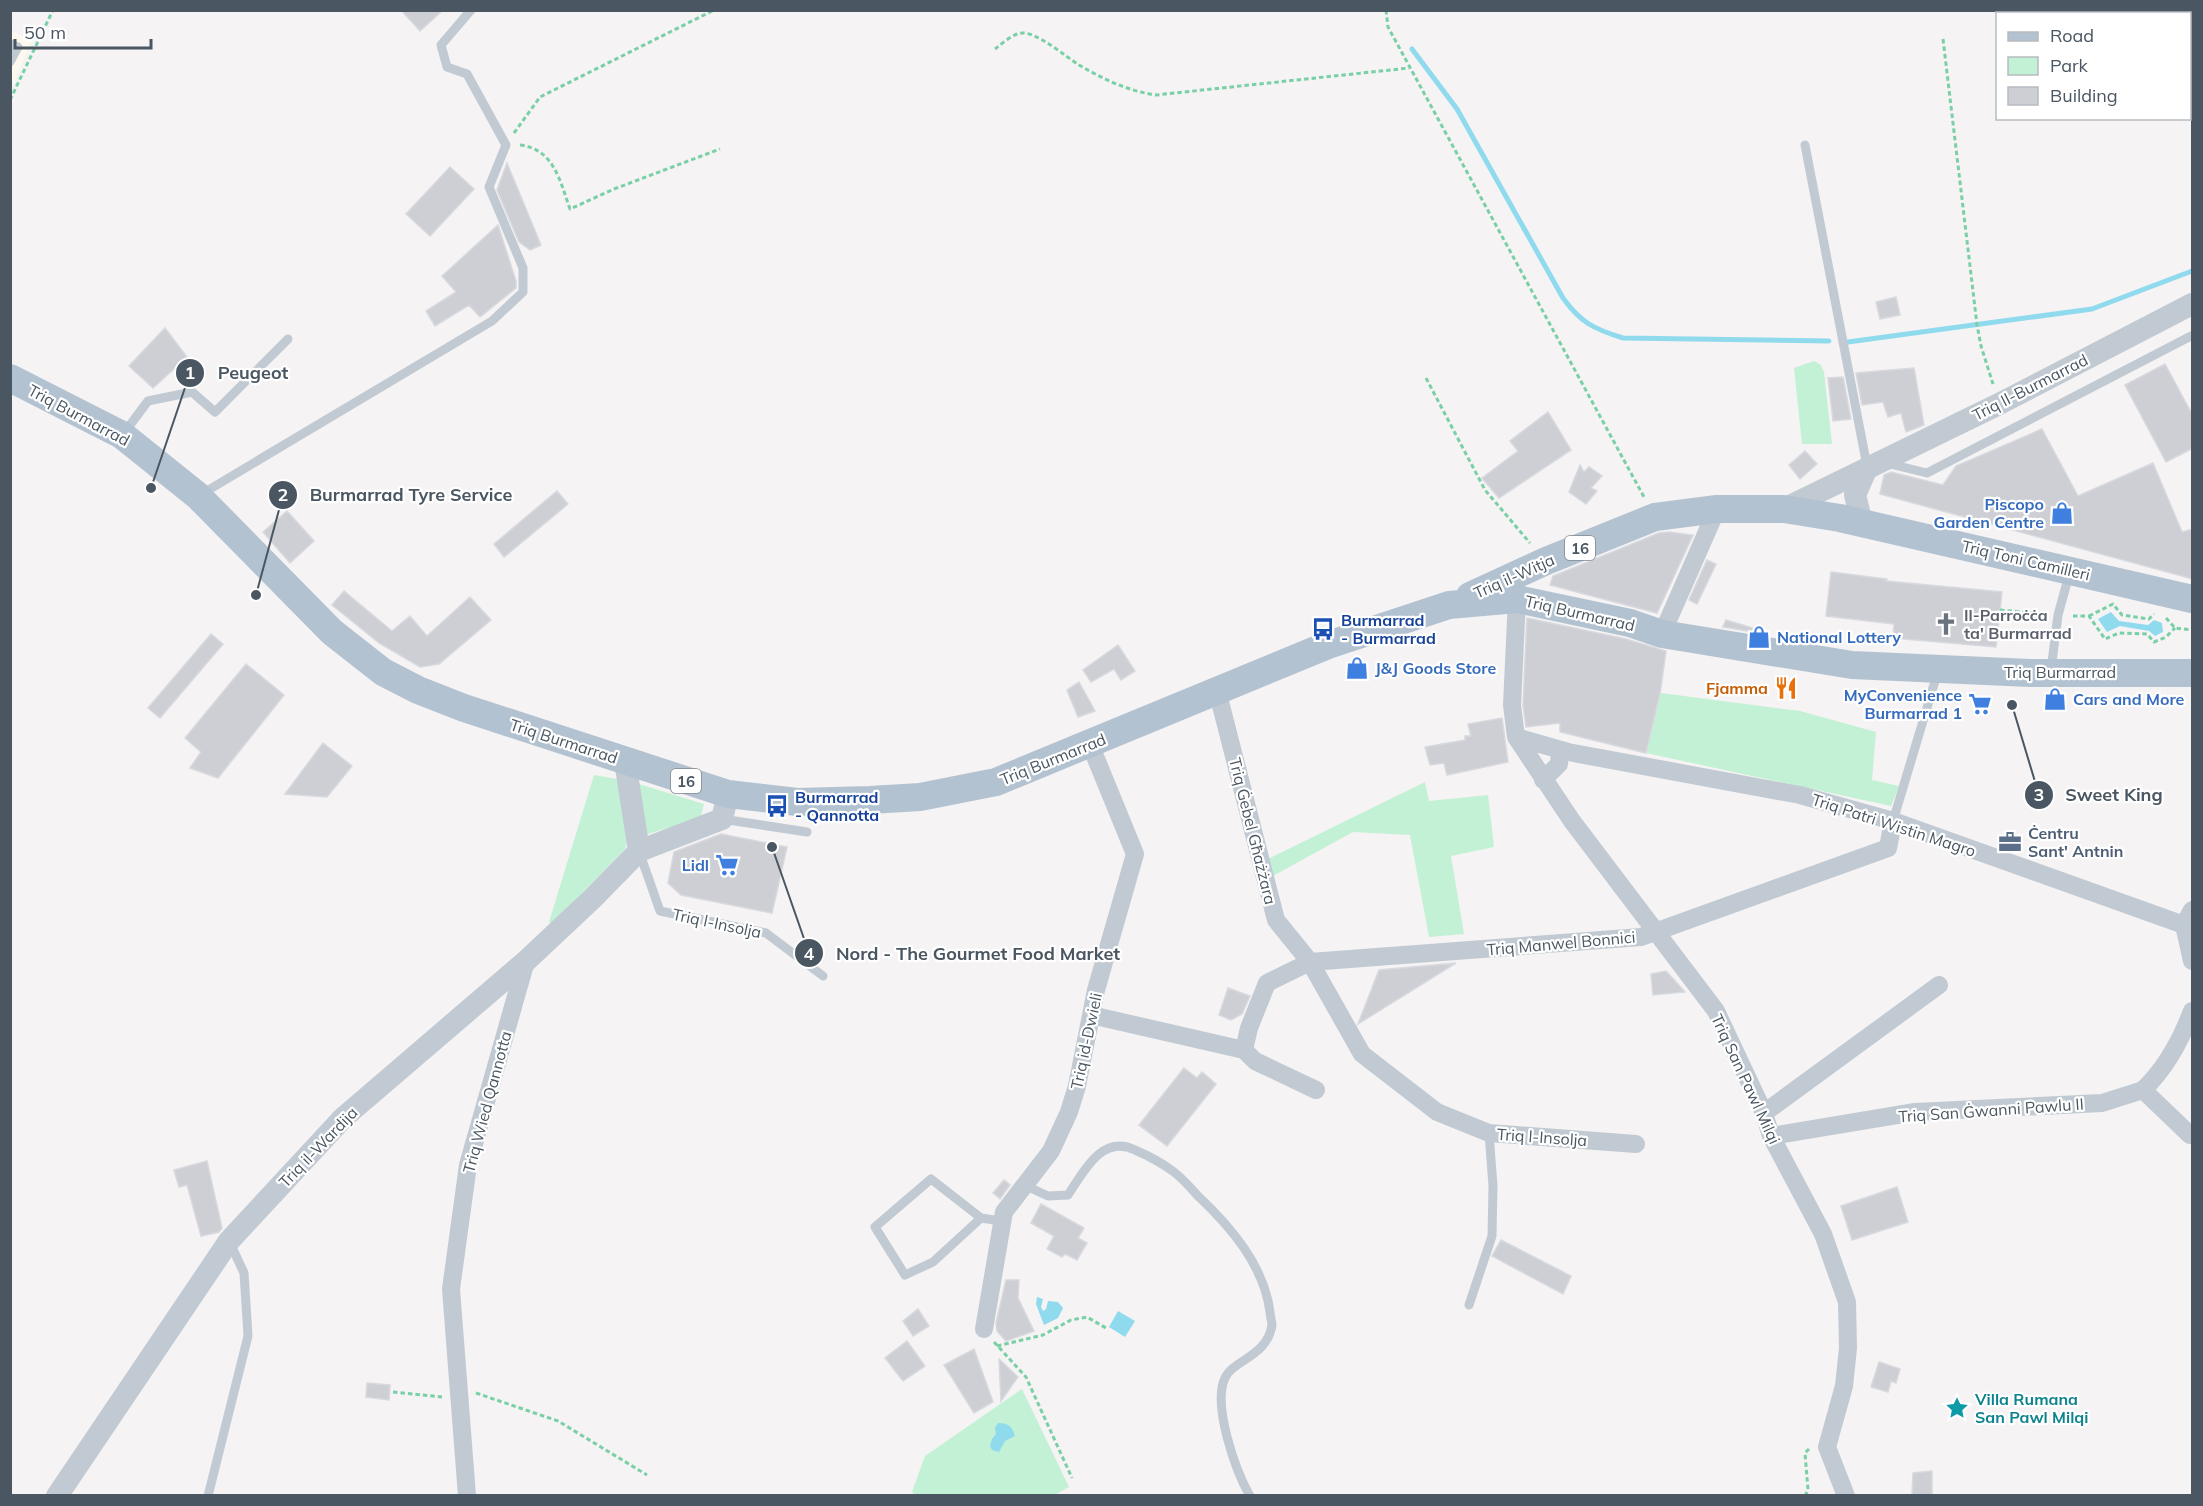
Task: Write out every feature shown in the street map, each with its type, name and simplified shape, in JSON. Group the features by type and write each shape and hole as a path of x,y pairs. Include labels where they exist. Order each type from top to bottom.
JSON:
{"main road":[{"name":"Triq Burmarrad","path":"10,378 122,435 198,496 332,632 383,672 418,690 464,708 625,761 725,806 920,797 996,782 1328,645 1449,605 1517,599 1630,623 1662,634 1851,665 2050,672 2193,673"},
{"name":"Triq il-Witja","path":"1449,605 1546,561 1655,517 1717,509"},
{"name":"Triq Toni Camilleri","path":"1717,509 1784,509 1840,518 2193,599"}],"street":[{"name":"Triq Il-Burmarrad","path":"1784,509 1999,404 2193,304"},
{"path":"1862,524 1855,495 1874,465"},
{"path":"1662,634 1717,509"},
{"name":"Triq San Pawl Milqi","path":"1517,599 1512,705 1516,736 1543,780 1716,1011 1764,1113 1771,1136 1824,1234 1847,1302 1848,1348 1844,1386 1827,1447 1846,1496"},
{"name":"Triq Ġebel Għażżara","path":"1217,690 1276,920 1310,962"},
{"name":"Triq Patri Wistin Magro","path":"1516,736 1560,750 1800,795 1893,821 2188,917"},
{"name":"Triq id-Dwieli","path":"984,1329 1001,1221 1007,1206 1055,1145 1069,1112 1077,1086 1096,990 1135,854 1090,744"},
{"path":"1543,780 1559,764 1560,750"},
{"path":"625,761 639,851"},
{"name":"Triq il-Wardija","path":"57,1496 230,1241 343,1118 526,962 639,851 725,806"},
{"name":"Triq Manwel Bonnici","path":"1244,1050 1249,1028 1268,983 1310,962 1641,937 1888,848 1893,821"},
{"path":"2188,917 2193,962"},
{"name":"Triq Wied Qannotta","path":"467,1496 451,1289 468,1165 526,962"},
{"name":"Triq l-Insolja","path":"1310,962 1362,1054 1437,1112 1489,1133 1636,1144"},
{"path":"1764,1113 1939,985"},
{"path":"2193,1011 2165,1064 2155,1079 2143,1090 2190,1135 2193,1135"},
{"path":"1091,1015 1244,1050 1255,1061 1316,1090"},
{"name":"Triq San Ġwanni Pawlu II","path":"1771,1136 1915,1112 2102,1103 2143,1090"}],"lane":[{"path":"198,496 492,321 523,292 523,268 489,187 506,145 467,74 447,67 441,45 471,10"},
{"path":"10,44 18,47 10,62"},
{"path":"1805,145 1874,465 1927,473 2192,336"},
{"path":"122,435 147,401 192,392 215,412 288,339"},
{"path":"2050,672 2058,615 2070,570"},
{"path":"1893,821 1938,669"},
{"path":"725,806 807,832"},
{"name":"Triq l-Insolja","path":"639,851 660,911 766,933 823,976"},
{"path":"1469,1305 1492,1236 1493,1186 1489,1133"},
{"path":"1024,1185 1048,1196 1068,1195 1090,1162 1106,1148 1126,1145 1176,1173 1223,1220 1258,1270 1268,1299 1272,1325 1262,1348 1225,1377 1221,1396 1234,1465 1250,1496"},
{"path":"981,1218 933,1262 905,1275 875,1227 931,1179 981,1218 1001,1221"},
{"path":"208,1496 248,1336 244,1273 230,1241"}],"path":[{"path":"10,99 52,10"},
{"path":"506,145 540,97 714,10"},
{"path":"1386,10 1388,27 1655,517"},
{"path":"995,49 1021,33 1031,34 1081,66 1113,83 1134,92 1156,95 1410,68"},
{"path":"1943,39 1977,325 1999,404"},
{"path":"506,145 523,145 532,148 556,168 570,209 614,189 720,149"},
{"path":"1426,378 1485,490 1546,561"},
{"path":"2000,610 2089,616 2114,604 2122,615 2149,619 2154,614"},
{"path":"2089,616 2105,639 2120,633 2147,634 2154,642 2166,637 2175,628"},
{"path":"2165,616 2175,628 2193,630"},
{"path":"997,1346 1043,1335 1071,1320 1087,1317 1106,1328"},
{"path":"984,1329 1026,1377 1072,1478"},
{"path":"393,1392 459,1393 558,1420 647,1475"},
{"path":"1805,1496 1808,1490 1805,1453 1816,1442 1829,1442"}],"shaded area":[{"path":"11,30 32,41 11,88"}],"green space":[{"path":"1814,361 1821,365 1824,372 1832,444 1802,444 1794,368"},
{"path":"1661,693 1800,711 1876,732 1872,780 1899,786 1891,806 1646,753"},
{"path":"594,775 617,779 628,838 625,849 552,924 549,922"},
{"path":"1425,782 1429,801 1488,795 1494,847 1451,856 1464,934 1429,937 1410,835 1353,832 1271,877 1266,860"},
{"path":"639,784 704,804 700,819 644,835"},
{"path":"1022,1389 1069,1487 1053,1496 916,1496 912,1492 925,1456"}],"water":[{"path":"2111,612 2119,621 2148,625 2154,620 2162,623 2163,632 2155,636 2149,631 2120,626 2107,632 2098,619"},
{"path":"1037,1297 1043,1299 1041,1307 1043,1311 1048,1301 1058,1302 1063,1308 1058,1318 1044,1325 1036,1304"},
{"path":"1118,1311 1135,1321 1125,1337 1109,1327"},
{"path":"998,1423 1009,1426 1015,1436 1005,1441 999,1452 992,1450 990,1446"}],"building":[{"path":"401,10 443,10 420,31"},
{"path":"507,163 541,245 530,250 519,242 497,190"},
{"path":"450,167 474,189 430,236 406,214"},
{"path":"498,225 516,281 516,288 480,317 469,305 435,326 426,311 456,292 442,276"},
{"path":"1896,297 1900,315 1880,319 1876,302"},
{"path":"165,328 187,357 153,388 129,366"},
{"path":"2165,364 2193,416 2193,448 2166,462 2125,385"},
{"path":"1914,368 1924,425 1906,432 1901,413 1888,417 1883,402 1862,405 1856,373"},
{"path":"1843,377 1851,419 1833,421 1828,378"},
{"path":"1548,412 1571,450 1499,498 1482,478 1518,451 1510,441"},
{"name":"Piscopo Garden Centre","path":"2042,429 2078,496 2153,463 2182,532 2193,529 2193,579 1880,494 1884,475 1891,472 1943,485 1956,466"},
{"path":"1805,451 1817,464 1800,479 1789,465"},
{"path":"1580,465 1584,472 1589,467 1602,476 1591,488 1597,491 1586,504 1569,492"},
{"path":"557,491 568,504 504,557 494,544"},
{"path":"287,511 314,541 290,563 263,532"},
{"path":"1659,533 1693,535 1657,613 1550,585 1553,576"},
{"path":"1707,560 1716,564 1697,604 1689,600"},
{"name":"Il-Parroċċa ta' Burmarrad","path":"1831,572 1887,579 1886,581 2002,592 1996,647 1893,638 1894,624 1826,616"},
{"path":"344,591 392,631 410,616 427,636 470,597 491,620 439,664 420,667 379,643 332,605"},
{"path":"1527,618 1626,639 1666,651 1660,694 1646,753 1560,732 1560,723 1526,727 1523,705"},
{"path":"1726,620 1766,632 1766,634 1723,627"},
{"path":"211,634 223,644 160,718 148,708"},
{"path":"1118,645 1135,671 1121,680 1114,669 1091,682 1083,670"},
{"path":"246,664 284,695 218,778 190,768 201,752 185,738"},
{"path":"1079,682 1095,711 1078,717 1067,690"},
{"path":"1502,718 1508,762 1447,775 1444,763 1430,765 1425,747 1465,740 1465,736 1471,736 1468,724"},
{"path":"323,743 352,766 327,797 285,794"},
{"name":"Lidl","path":"721,834 787,847 772,913 681,895 668,883 674,852"},
{"path":"1456,963 1358,1024 1379,970"},
{"path":"1666,971 1685,992 1653,995 1651,974"},
{"path":"1228,988 1250,996 1242,1014 1231,1020 1219,1015"},
{"path":"1184,1068 1197,1078 1202,1072 1216,1084 1167,1146 1139,1125"},
{"path":"207,1161 222,1228 219,1232 201,1236 187,1185 179,1187 174,1170"},
{"path":"1004,1180 1010,1185 1000,1199 993,1193"},
{"path":"1897,1187 1908,1222 1852,1240 1841,1206"},
{"path":"1041,1204 1084,1228 1078,1238 1087,1243 1077,1260 1065,1254 1062,1257 1047,1249 1054,1236 1031,1223"},
{"path":"1501,1240 1571,1276 1563,1294 1492,1256"},
{"path":"1006,1280 1019,1280 1018,1298 1034,1331 1006,1341 997,1331 996,1323"},
{"path":"918,1309 929,1326 913,1336 903,1321"},
{"path":"907,1341 925,1366 903,1381 885,1358"},
{"path":"974,1349 993,1402 974,1413 944,1365"},
{"path":"999,1359 1018,1377 1001,1401"},
{"path":"1879,1362 1900,1369 1896,1383 1891,1381 1888,1392 1871,1387"},
{"path":"367,1383 390,1385 389,1400 366,1397"},
{"path":"1932,1471 1932,1496 1912,1496 1913,1473"}],"waterway":[{"path":"1412,49 1457,109 1563,298 1576,314 1589,324 1623,338 1829,341"},
{"path":"1848,342 2092,309 2192,271"}],"place":[{"name":"Peugeot","path":"151,488"},
{"name":"Piscopo Garden Centre","path":"2062,513"},
{"name":"Burmarrad Tyre Service","path":"256,595"},
{"name":"Il-Parroċċa ta' Burmarrad","path":"1946,624"},
{"name":"Burmarrad - Burmarrad","path":"1323,629"},
{"name":"National Lottery","path":"1759,637"},
{"name":"J&J Goods Store","path":"1357,668"},
{"name":"Fjamma","path":"1786,688"},
{"name":"Cars and More","path":"2055,699"},
{"name":"MyConvenience Burmarrad 1","path":"1980,704"},
{"name":"Sweet King","path":"2012,705"},
{"name":"Burmarrad - Qannotta","path":"777,806"},
{"name":"Ċentru Sant' Antnin","path":"2010,842"},
{"name":"Nord - The Gourmet Food Market","path":"772,847"},
{"name":"Lidl","path":"727,865"},
{"name":"Villa Rumana San Pawl Milqi","path":"1957,1408"}]}
